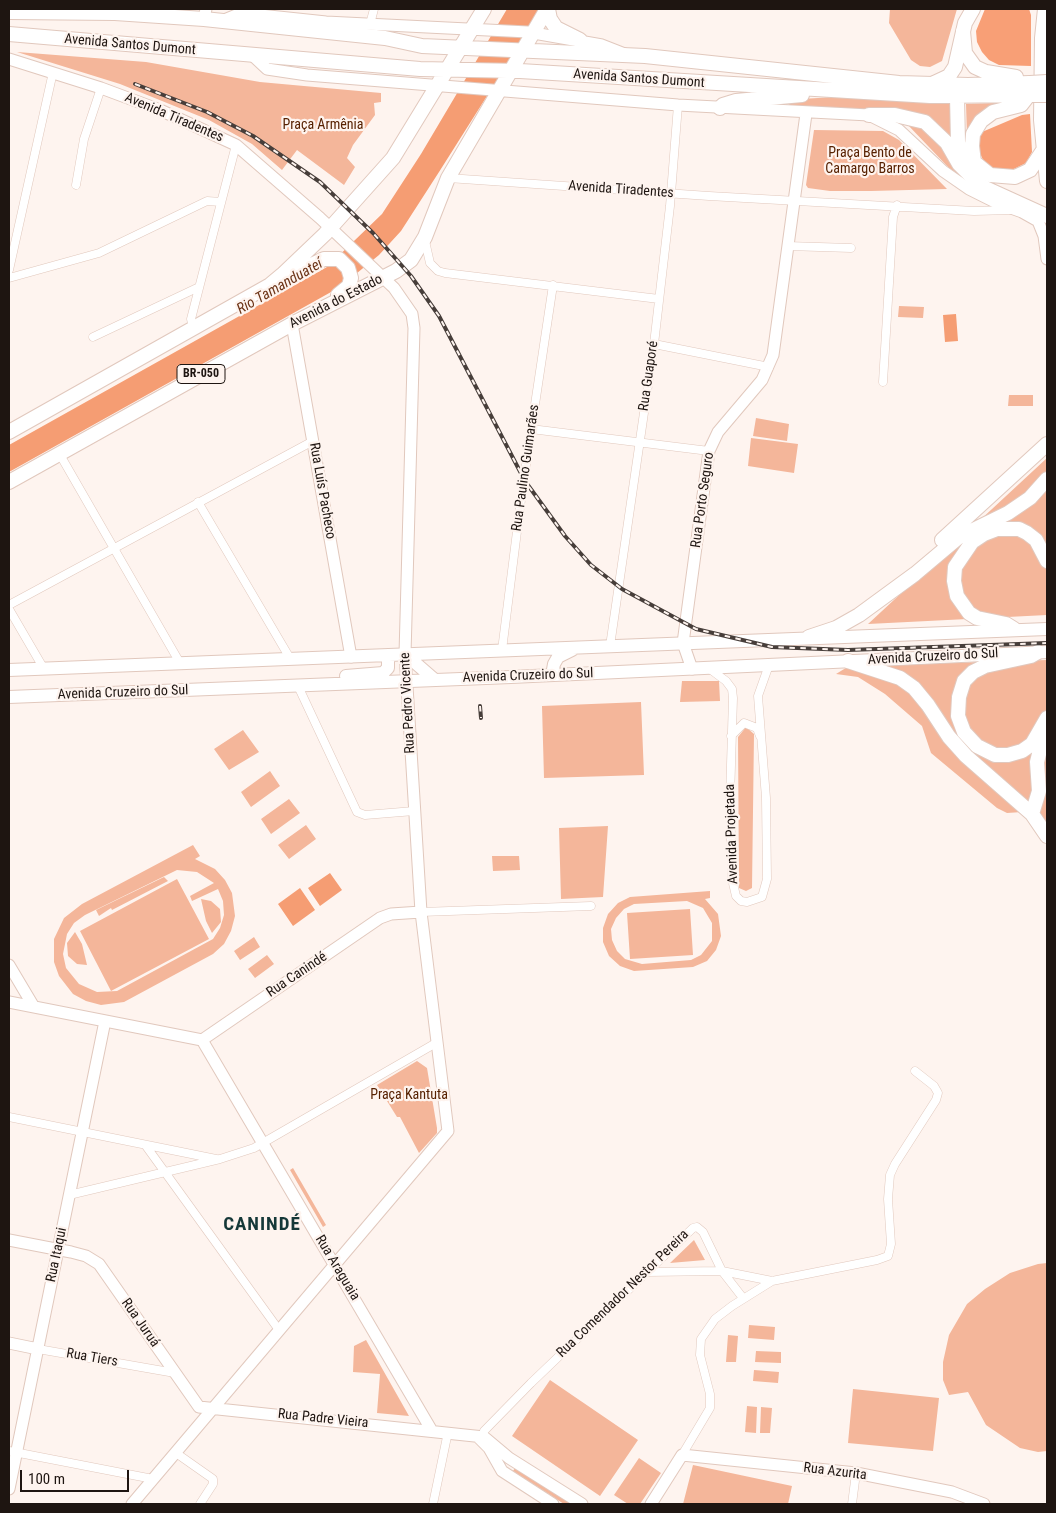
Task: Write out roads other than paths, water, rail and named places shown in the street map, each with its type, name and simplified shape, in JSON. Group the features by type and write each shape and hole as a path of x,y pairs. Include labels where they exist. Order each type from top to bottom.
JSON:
{"highway":[{"path":"9,432 193,328 282,275 330,227 393,158 447,69 467,48 479,28 484,9"},
{"path":"548,9 550,19 556,28 580,40"},
{"name":"Avenida do Estado","path":"9,482 292,324 383,278 411,260 425,237 448,178 496,89 531,32 548,9"},
{"path":"928,84 945,79 955,67 963,32 973,9"},
{"path":"1034,9 1042,38"},
{"path":"1045,9 1042,38 1042,120 1047,181"},
{"name":"Avenida Santos Dumont","path":"9,12 115,11 205,14 224,20 385,38 422,46 627,54 928,84 1029,89"},
{"path":"963,32 965,53 975,67 986,72 1022,78 1029,89 1047,95"},
{"name":"Avenida Santos Dumont","path":"9,34 420,69 957,97 1029,89"},
{"path":"9,43 55,44 65,40"},
{"path":"1044,149 1030,170 1015,177 990,175 974,162 972,146 973,134 980,121 993,112 1021,104 1029,89 1047,82"},
{"path":"720,108 729,103 801,95 820,89"},
{"path":"957,97 958,142 964,170"},
{"path":"869,115 895,115 925,122 947,143 970,177 990,191 1031,207 1047,216"},
{"path":"282,275 290,275 324,259 334,258 346,265 351,278 345,290 330,301 328,306"},
{"path":"890,591 937,544 1047,444"},
{"path":"809,637 836,628 859,615 966,533 1020,506 1037,493 1047,479"},
{"path":"1014,629 1006,624 977,618 969,613 957,596 954,581 955,567 972,542 997,529 1019,529 1027,533 1036,540 1047,561"},
{"path":"1043,652 985,666 973,672 964,681 959,697 958,716 964,732 977,746 995,754 1008,756 1022,751 1032,744 1047,718"},
{"path":"848,661 900,678 914,688 928,705 949,737 966,756 1032,814 1047,836"},
{"path":"1032,814 1039,791 1037,762 1047,718"}],"main road":[{"name":"Avenida Santos Dumont","path":"224,20 241,14 299,14 370,24 531,32 580,40 610,47 627,54"},
{"name":"Avenida Santos Dumont","path":"251,54 263,66 274,71 678,105 806,114 869,115"},
{"name":"Avenida Tiradentes","path":"9,58 101,88 160,110 236,145 330,227 383,278"},
{"path":"794,200 806,114"},
{"path":"869,115 899,130 943,171 969,189 1032,217 1041,227 1047,259"},
{"name":"Rua Porto Seguro","path":"692,669 683,643 709,451 718,432 762,380 769,367 773,355 794,200"},
{"name":"Rua Pedro Vicente","path":"336,1265 446,1136 448,1127 421,912 406,682 405,654 414,328 408,307 383,278"},
{"name":"Rua Luís Pacheco","path":"292,324 351,657"},
{"name":"Avenida Cruzeiro do Sul","path":"9,670 1044,629"},
{"path":"552,675 554,664 558,657 579,647"},
{"name":"Avenida Cruzeiro do Sul","path":"9,697 406,682 1043,652"},
{"path":"405,654 434,680"},
{"path":"334,685 343,677 383,673 388,668 388,655"},
{"name":"Rua Canindé","path":"202,1040 380,918 391,914 421,912"},
{"path":"10,969 34,1008"},
{"path":"9,1002 202,1040"},
{"name":"Rua Itaqui","path":"9,1490 13,1452 38,1349 105,1021"},
{"name":"Rua Araguaia","path":"202,1040 432,1431"},
{"name":"Rua Juruá","path":"9,1240 86,1256 99,1264 200,1407 213,1408"},
{"path":"132,1504 336,1265"},
{"name":"Rua Tiers","path":"9,1343 38,1349"},
{"name":"Rua Padre Vieira","path":"213,1408 432,1431"},
{"path":"432,1431 481,1438 582,1504"},
{"path":"481,1438 502,1471 553,1504"},
{"path":"651,1504 682,1455"},
{"name":"Rua Azurita","path":"682,1455 856,1473 952,1492 984,1504"},
{"path":"506,1474 508,1465 516,1462"}],"street":[{"path":"370,24 374,9"},
{"path":"9,270 53,72"},
{"path":"76,185 84,139 101,88"},
{"name":"Rua Guaporé","path":"610,646 654,344 671,194 678,105"},
{"path":"193,328 191,318 236,145"},
{"name":"Avenida Tiradentes","path":"448,178 671,194 794,200"},
{"path":"794,200 974,211 1015,210"},
{"path":"9,278 99,253 207,201 221,202"},
{"path":"883,382 893,217 897,205"},
{"path":"425,237 430,263 438,272 553,285 659,300"},
{"path":"787,246 851,248"},
{"name":"Rua Paulino Guimarães","path":"502,650 531,429 553,285"},
{"path":"93,337 199,287"},
{"path":"654,344 769,367"},
{"path":"531,429 709,451"},
{"path":"44,670 9,607 198,502 313,441"},
{"path":"59,454 180,663"},
{"path":"198,502 291,660"},
{"name":"Avenida Projetada","path":"709,668 726,681 732,689 734,710 731,736 730,798 732,879 736,896 741,901 747,902 762,897 767,879 766,798 758,696 769,665"},
{"path":"298,686 358,812 365,815 414,811"},
{"path":"731,736 744,723 757,728 761,738"},
{"name":"Rua Canindé","path":"421,912 591,906"},
{"path":"69,1195 166,1173 250,1150 436,1043"},
{"path":"682,1455 710,1408 710,1394 700,1355 701,1339 715,1320 743,1298 772,1281 888,1256 891,1244 888,1199 890,1176 895,1164 936,1100 938,1093 934,1086 915,1071"},
{"path":"9,1117 146,1146 220,1159"},
{"path":"146,1146 279,1330"},
{"name":"Rua Comendador Nestor Pereira","path":"481,1438 484,1430 531,1383 689,1230 697,1227 702,1232 722,1271"},
{"path":"647,1272 722,1271 772,1281"},
{"path":"722,1271 743,1298"},
{"name":"Rua Tiers","path":"38,1349 176,1373"},
{"path":"433,1504 448,1432"},
{"path":"13,1452 153,1479"},
{"path":"176,1453 212,1479 213,1484 200,1504"},
{"path":"852,1504 856,1473"}],"railway":[{"path":"135,84 207,112 253,136 320,182 373,233 411,276 439,316 525,481 565,536 591,565 622,589 696,629 772,647 848,650 1047,643"},
{"path":"480,706 481,718"}],"district":[{"name":"CANINDÉ","path":"262,1225"}],"park label":[{"name":"Praça Armênia","path":"323,125"},
{"name":"Praça Bento de Camargo Barros","path":"870,162"},
{"name":"Praça Kantuta","path":"409,1095"}],"water label":[{"name":"Rio Tamanduateí","path":"280,287"}]}
